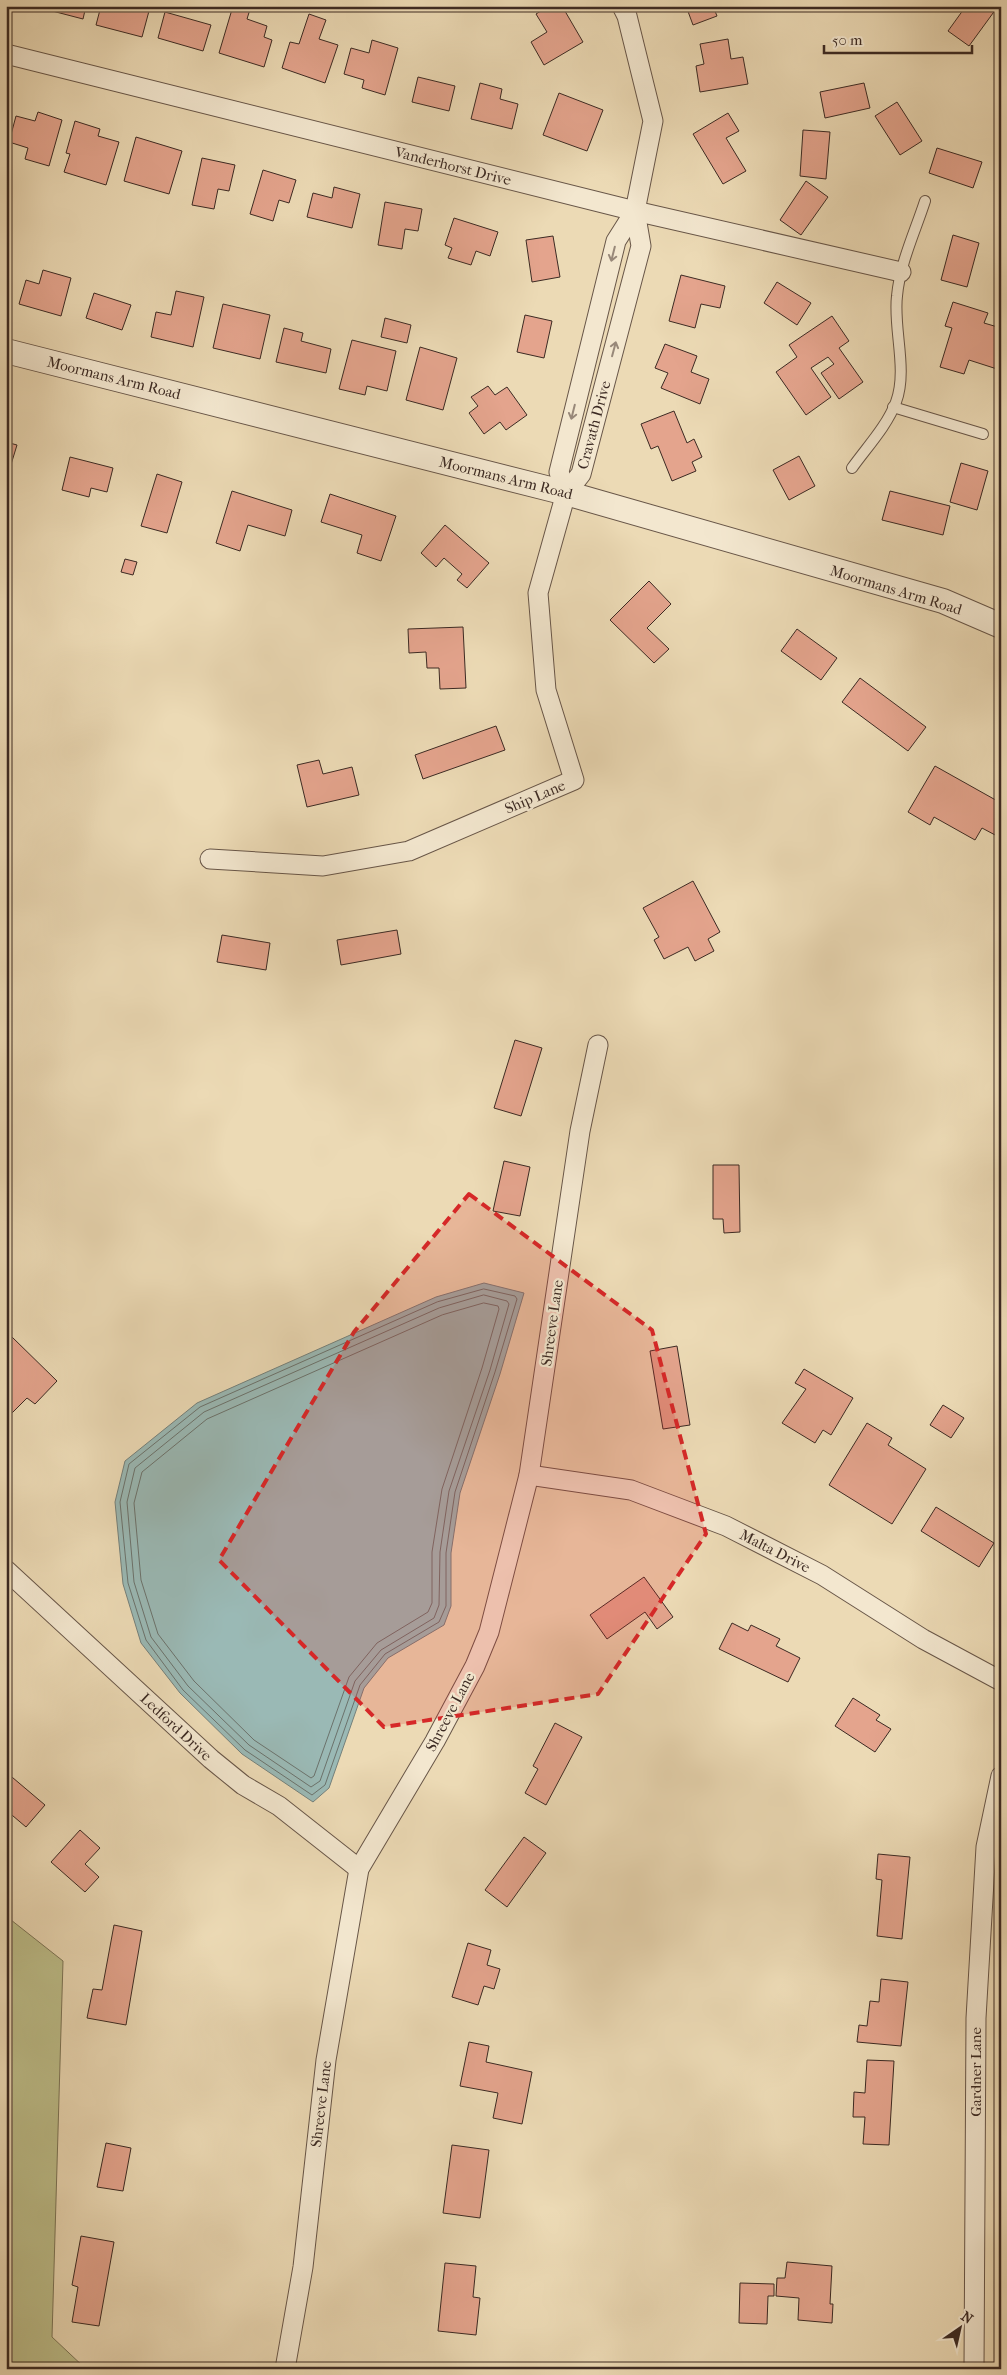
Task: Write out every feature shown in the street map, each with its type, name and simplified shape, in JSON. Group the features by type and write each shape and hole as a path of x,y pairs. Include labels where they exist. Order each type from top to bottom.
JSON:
{"street":[{"name":"Cravath Drive","path":"566,493 581,474 641,246 635,211 653,121 627,16 622,6"},
{"name":"Vanderhorst Drive","path":"6,54 635,211 901,272"},
{"name":"Cravath Drive","path":"566,493 558,472 616,241 635,211"},
{"name":"Moormans Arm Road","path":"6,351 566,493 943,601 1001,626"},
{"name":"Ship Lane","path":"210,859 323,866 409,851 574,780 546,690 538,593 566,493"},
{"name":"Shreeve Lane","path":"285,2369 303,2267 326,2060 358,1869 435,1742 474,1666 489,1632 529,1475 580,1131 598,1044"},
{"name":"Malta Drive","path":"529,1475 631,1490 726,1526 822,1575 924,1639 1001,1681"},
{"name":"Ledford Drive","path":"6,1570 211,1759 243,1784 279,1806 358,1869"},
{"name":"Gardner Lane","path":"974,2369 976,2018 986,1847 1001,1776"}],"lane":[{"path":"852,468 893,407 899,387 896,298 901,272 925,201"},
{"path":"893,407 983,434"}],"highlighted area":[{"path":"469,1194 652,1330 706,1534 598,1694 384,1727 219,1560 354,1332"}],"green space":[{"path":"6,1916 63,1961 52,2337 86,2369 6,2369"}],"water":[{"path":"484,1283 524,1293 500,1374 460,1493 451,1553 451,1606 444,1625 388,1658 364,1688 329,1788 313,1802 242,1754 180,1693 141,1643 123,1584 115,1502 125,1461 197,1403 436,1297"}],"building":[{"path":"33,6 86,6 83,19"},
{"path":"101,6 133,6 149,11 142,37 96,25"},
{"path":"233,6 251,6 247,19 267,26 264,37 272,40 264,67 219,53"},
{"path":"549,6 562,6 583,42 544,65 531,42 547,32 536,14"},
{"path":"686,6 713,6 717,16 693,25"},
{"path":"966,6 992,6 996,9 969,46 948,31"},
{"path":"165,12 211,25 203,51 158,38"},
{"path":"309,14 326,20 319,39 338,45 325,83 282,68 290,42 299,44"},
{"path":"728,39 731,59 743,57 748,84 700,92 696,66 704,64 700,44"},
{"path":"372,40 398,48 385,95 362,88 364,80 344,74 351,48 369,53"},
{"path":"418,77 455,86 449,111 412,102"},
{"path":"480,83 502,89 500,99 518,104 512,129 471,119"},
{"path":"864,83 870,108 825,118 820,92"},
{"path":"559,93 603,110 587,151 543,135"},
{"path":"897,102 922,141 900,155 875,116"},
{"path":"38,112 62,120 49,166 25,159 28,148 9,142 16,116 35,121"},
{"path":"728,113 739,131 726,138 746,171 723,184 693,134"},
{"path":"75,121 100,129 98,136 119,142 106,185 64,172 70,154 66,153"},
{"path":"803,130 830,132 826,179 800,176"},
{"path":"136,137 182,151 169,194 124,181"},
{"path":"937,148 982,162 973,188 929,173"},
{"path":"202,158 235,165 229,191 218,189 214,209 192,205"},
{"path":"263,170 296,180 289,203 279,200 273,221 250,214"},
{"path":"806,181 828,197 801,235 780,220"},
{"path":"334,187 360,194 352,228 307,217 313,193 332,198"},
{"path":"385,202 422,209 418,231 405,229 402,249 378,245"},
{"path":"454,218 498,232 490,256 476,251 471,265 448,258 452,248 445,245"},
{"path":"953,235 979,243 967,287 941,280"},
{"path":"553,236 560,277 532,282 526,240"},
{"path":"43,270 71,278 61,316 19,304 26,280 39,284"},
{"path":"681,275 725,286 720,308 701,304 695,328 669,321"},
{"path":"777,282 811,303 797,325 764,303"},
{"path":"176,291 204,297 193,347 151,337 156,312 171,315"},
{"path":"94,293 131,305 122,330 86,318"},
{"path":"953,302 988,313 984,323 1001,328 1001,356 997,369 969,360 964,374 940,367 952,328 945,326"},
{"path":"223,304 270,315 260,359 213,348"},
{"path":"525,315 552,321 544,358 517,352"},
{"path":"832,316 849,341 839,348 863,382 839,399 821,373 834,364 828,357 811,368 831,397 806,415 776,372 797,357 789,345"},
{"path":"385,318 411,325 407,343 381,337"},
{"path":"284,328 303,333 301,341 331,349 326,373 276,362"},
{"path":"352,340 396,351 387,391 367,386 365,395 339,389"},
{"path":"665,344 697,356 691,372 709,379 700,404 661,388 668,373 655,368"},
{"path":"420,347 457,358 443,410 406,400"},
{"path":"488,386 495,395 507,387 527,415 506,430 500,422 484,434 469,413 478,406 471,397"},
{"path":"674,411 687,443 694,439 702,457 692,462 696,471 672,481 658,446 651,449 641,424"},
{"path":"6,442 17,445 9,471 6,470"},
{"path":"799,456 815,486 789,500 773,470"},
{"path":"70,457 113,468 107,492 91,488 89,497 62,490"},
{"path":"961,463 988,471 977,510 950,502"},
{"path":"157,474 182,482 167,533 141,526"},
{"path":"232,491 292,510 285,536 248,525 240,551 216,543"},
{"path":"890,491 950,506 943,535 882,520"},
{"path":"330,494 396,516 381,561 357,553 362,535 321,522"},
{"path":"445,525 489,563 467,588 457,580 462,574 444,558 436,567 421,553"},
{"path":"125,559 137,562 133,575 121,572"},
{"path":"649,581 671,604 647,628 669,649 654,663 610,620"},
{"path":"463,627 466,688 440,689 439,668 427,668 426,652 409,653 408,629"},
{"path":"797,629 837,658 821,680 781,651"},
{"path":"860,678 926,727 908,751 842,702"},
{"path":"496,726 505,750 423,779 415,755"},
{"path":"319,760 323,774 352,767 359,795 307,807 297,765"},
{"path":"935,766 1001,803 1001,829 997,836 982,828 975,840 934,817 930,825 908,812"},
{"path":"693,881 720,932 708,939 714,951 695,961 688,947 664,959 654,940 659,937 643,908"},
{"path":"397,930 401,954 341,965 337,940"},
{"path":"222,935 270,943 266,970 217,962"},
{"path":"515,1040 542,1048 521,1116 494,1108"},
{"path":"504,1161 530,1167 520,1216 493,1211"},
{"path":"713,1165 739,1165 740,1232 724,1233 723,1219 713,1219"},
{"path":"12,1337 57,1381 35,1404 27,1398 6,1419 6,1377 11,1372 6,1368 6,1344"},
{"path":"677,1346 690,1425 663,1429 650,1351"},
{"path":"804,1369 853,1398 831,1435 823,1430 815,1443 782,1423 806,1389 795,1383"},
{"path":"943,1405 964,1418 951,1438 930,1425"},
{"path":"867,1423 892,1438 888,1445 926,1469 892,1524 829,1485"},
{"path":"936,1507 994,1543 979,1567 921,1531"},
{"path":"644,1577 673,1617 657,1629 645,1612 607,1639 590,1615"},
{"path":"732,1623 748,1631 751,1625 780,1639 776,1646 800,1658 788,1682 719,1649"},
{"path":"853,1698 880,1715 876,1720 891,1729 875,1752 835,1726"},
{"path":"555,1723 582,1737 546,1805 525,1793 538,1769 533,1766"},
{"path":"6,1772 45,1805 26,1827 6,1810"},
{"path":"80,1830 100,1848 85,1864 99,1877 85,1892 51,1862"},
{"path":"524,1837 546,1853 507,1907 485,1890"},
{"path":"878,1854 910,1857 902,1939 877,1936 882,1880 876,1879"},
{"path":"114,1925 142,1931 126,2025 87,2018 93,1989 102,1990"},
{"path":"468,1943 491,1950 487,1965 500,1969 494,1989 484,1986 478,2005 452,1997"},
{"path":"881,1979 908,1982 901,2046 857,2042 859,2025 867,2026 870,2001 879,2002"},
{"path":"469,2042 489,2046 486,2062 532,2072 522,2124 493,2118 498,2093 460,2086"},
{"path":"867,2060 894,2061 889,2145 863,2144 865,2117 853,2117 854,2092 865,2093"},
{"path":"106,2143 131,2148 123,2191 97,2187"},
{"path":"452,2145 489,2150 480,2218 443,2213"},
{"path":"81,2236 114,2242 99,2326 72,2322 78,2287 72,2285"},
{"path":"787,2262 832,2266 830,2304 833,2304 832,2323 798,2320 799,2298 776,2296 777,2278 785,2278"},
{"path":"445,2263 476,2266 473,2297 480,2298 476,2335 438,2331"},
{"path":"740,2283 774,2284 774,2296 768,2296 767,2324 739,2323"}]}
